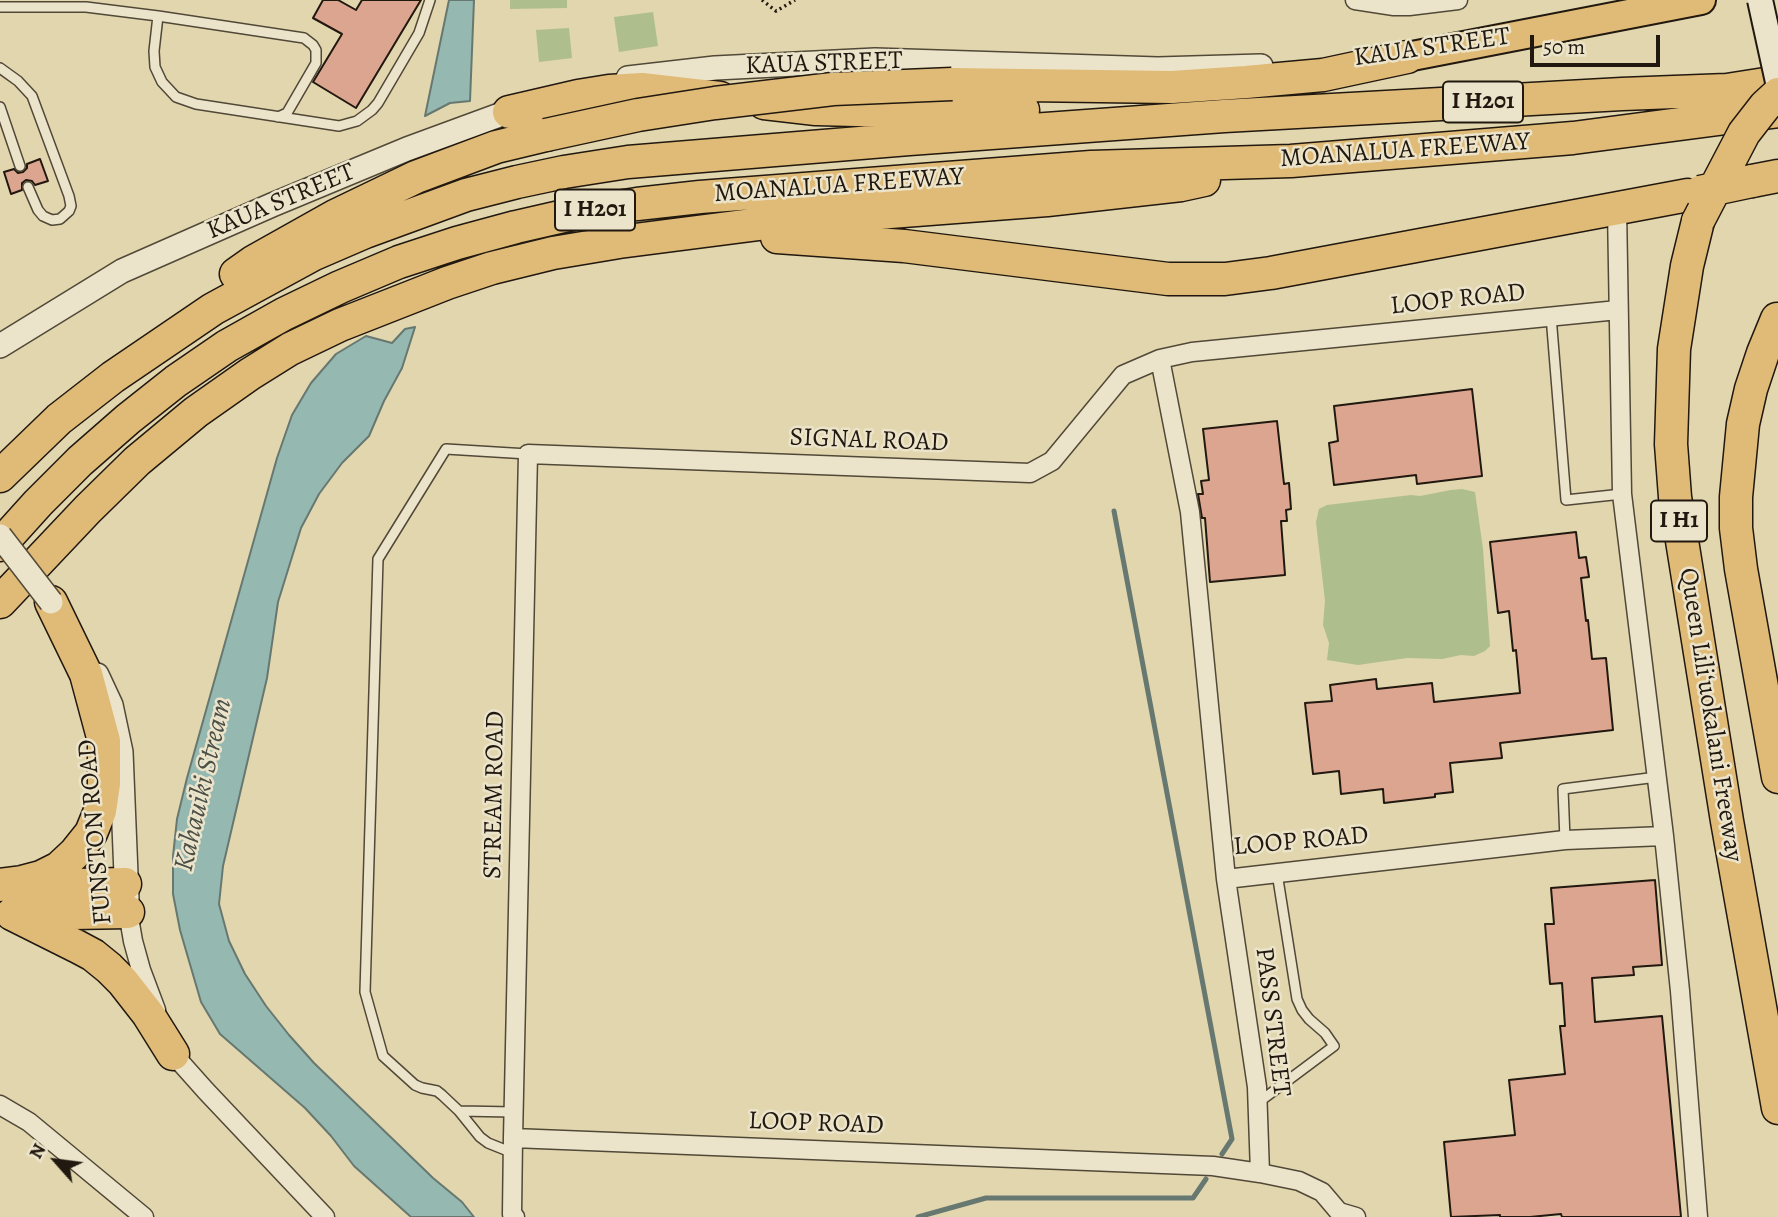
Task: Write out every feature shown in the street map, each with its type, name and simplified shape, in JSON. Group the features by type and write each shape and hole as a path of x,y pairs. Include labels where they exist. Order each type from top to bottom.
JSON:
{"highway":[{"path":"59,419 130,356 253,262 335,216 416,177 496,147 638,115 833,89 951,84 1172,87 1323,75 1407,57"},
{"name":"MOANALUA FREEWAY","path":"0,476 59,419 113,377 213,309 271,276 365,232 479,192 564,172 628,162 1013,131 1224,116 1727,90 1778,82"},
{"path":"509,112 578,96 642,89 816,109 937,112 1074,110 1224,116"},
{"name":"Queen Liliʻuokalani Freeway","path":"1778,94 1744,133 1693,208 1674,349 1671,444 1674,484 1727,821 1778,1108"},
{"name":"MOANALUA FREEWAY","path":"0,545 80,461 176,381 227,346 284,314 399,262 516,227 577,213 700,197 1091,167 1291,161 1573,138 1778,111"},
{"path":"0,602 136,461 195,412 290,349 340,325 426,290 492,268 553,253 798,219 1047,200 1181,185 1291,161"},
{"path":"681,234 904,246 1168,279 1225,279 1271,273 1617,209 1693,208 1765,178"},
{"name":"Queen Liliʻuokalani Freeway","path":"1777,319 1751,389 1743,424 1736,528 1778,777"},
{"path":"0,613 88,509"},
{"path":"0,886 41,877 59,868 90,833 100,811 104,784 104,741 86,674 51,602"},
{"path":"0,886 126,898"},
{"path":"6,914 126,898"},
{"path":"6,914 78,947 109,968 148,1014 173,1054"}],"main road":[{"name":"KAUA STREET","path":"1407,57 1633,7 1701,0"},
{"path":"1760,0 1778,82"}],"street":[{"path":"1355,0 1394,6 1458,0"},
{"name":"KAUA STREET","path":"0,346 122,271 272,205 407,149 558,93 606,81 715,68 874,60 1158,69 1227,68 1407,57"},
{"path":"1617,209 1622,494 1664,836 1680,991 1698,1217"},
{"name":"LOOP ROAD","path":"1618,310 1192,352 1160,359 1190,512 1226,879 1565,840 1664,836"},
{"name":"SIGNAL ROAD","path":"528,454 1030,473 1052,461 1123,375 1160,359"},
{"name":"STREAM ROAD","path":"511,1216 528,454"},
{"name":"FUNSTON ROAD","path":"0,536 51,602 94,669 111,705 121,752 126,898 141,970 173,1054 325,1217"},
{"name":"PASS STREET","path":"1226,879 1257,1087 1260,1172"},
{"path":"0,1105 29,1122 144,1217"},
{"name":"LOOP ROAD","path":"513,1146 1213,1166 1260,1172 1299,1181 1322,1192 1345,1215"}],"lane":[{"path":"158,16 153,59 158,75 168,91 176,97 186,102 339,126 365,116 378,103 419,33 430,0"},
{"path":"0,7 86,7 299,37 309,41 316,50 316,63 286,113 276,117"},
{"path":"0,68 32,96 69,196 69,211 60,219 52,220 43,216 28,187"},
{"path":"0,107 20,166"},
{"path":"1551,316 1566,500 1622,494"},
{"path":"513,1146 488,1143 437,1091 415,1085 383,1056 365,992 378,559 446,449 528,454"},
{"path":"1565,840 1563,789 1657,777"},
{"path":"1257,1103 1334,1046 1325,1033 1309,1020 1297,999 1277,873"},
{"path":"459,1111 514,1112"}],"path":[{"path":"762,0 776,11 795,0"}],"green space":[{"path":"510,0 567,0 567,8 510,9"},
{"path":"653,12 658,46 619,52 614,17"},
{"path":"569,28 572,58 539,62 536,30"},
{"path":"1462,489 1475,492 1483,549 1490,646 1474,656 1461,655 1442,659 1407,658 1358,665 1327,660 1329,643 1323,625 1325,601 1316,522 1319,509 1327,505"}],"water":[{"path":"449,0 474,0 470,101 450,103 425,116"},
{"name":"Kahauiki Stream","path":"415,327 402,368 369,436 342,463 319,494 301,528 278,602 267,678 223,866 219,904 229,941 245,974 289,1035 314,1063 433,1178 462,1202 474,1217 411,1217 354,1166 305,1108 220,1034 201,1002 180,930 173,894 177,819 187,778 277,458 292,415 311,383 336,354 366,336 392,343 405,329"}],"building":[{"path":"323,0 338,0 356,10 362,0 421,0 356,108 313,82 342,34 313,18"},
{"path":"40,159 48,181 35,185 26,180 22,183 22,190 11,194 4,172 14,169 18,173 23,172 27,164"},
{"path":"1472,389 1482,476 1417,484 1416,475 1334,485 1329,443 1338,441 1334,406"},
{"path":"1277,421 1284,484 1289,483 1291,509 1286,510 1287,521 1281,521 1285,575 1210,582 1205,518 1202,518 1198,494 1203,494 1201,481 1209,480 1203,429"},
{"path":"1576,532 1579,558 1586,557 1589,577 1581,578 1592,659 1606,658 1613,730 1500,743 1502,758 1450,763 1453,792 1435,794 1435,797 1384,803 1383,789 1341,794 1339,771 1313,774 1305,703 1332,701 1330,685 1376,679 1377,689 1432,683 1434,702 1520,693 1509,611 1498,613 1490,542"},
{"path":"1655,880 1662,965 1633,967 1634,975 1592,978 1595,1022 1662,1016 1681,1217 1562,1217 1561,1214 1530,1217 1451,1217 1444,1142 1515,1135 1509,1080 1565,1074 1560,1026 1565,1026 1562,983 1550,984 1545,924 1554,924 1551,888"}],"waterway":[{"path":"1114,511 1232,1139 1222,1154"},
{"path":"918,1217 986,1198 1193,1198 1206,1179"}]}
